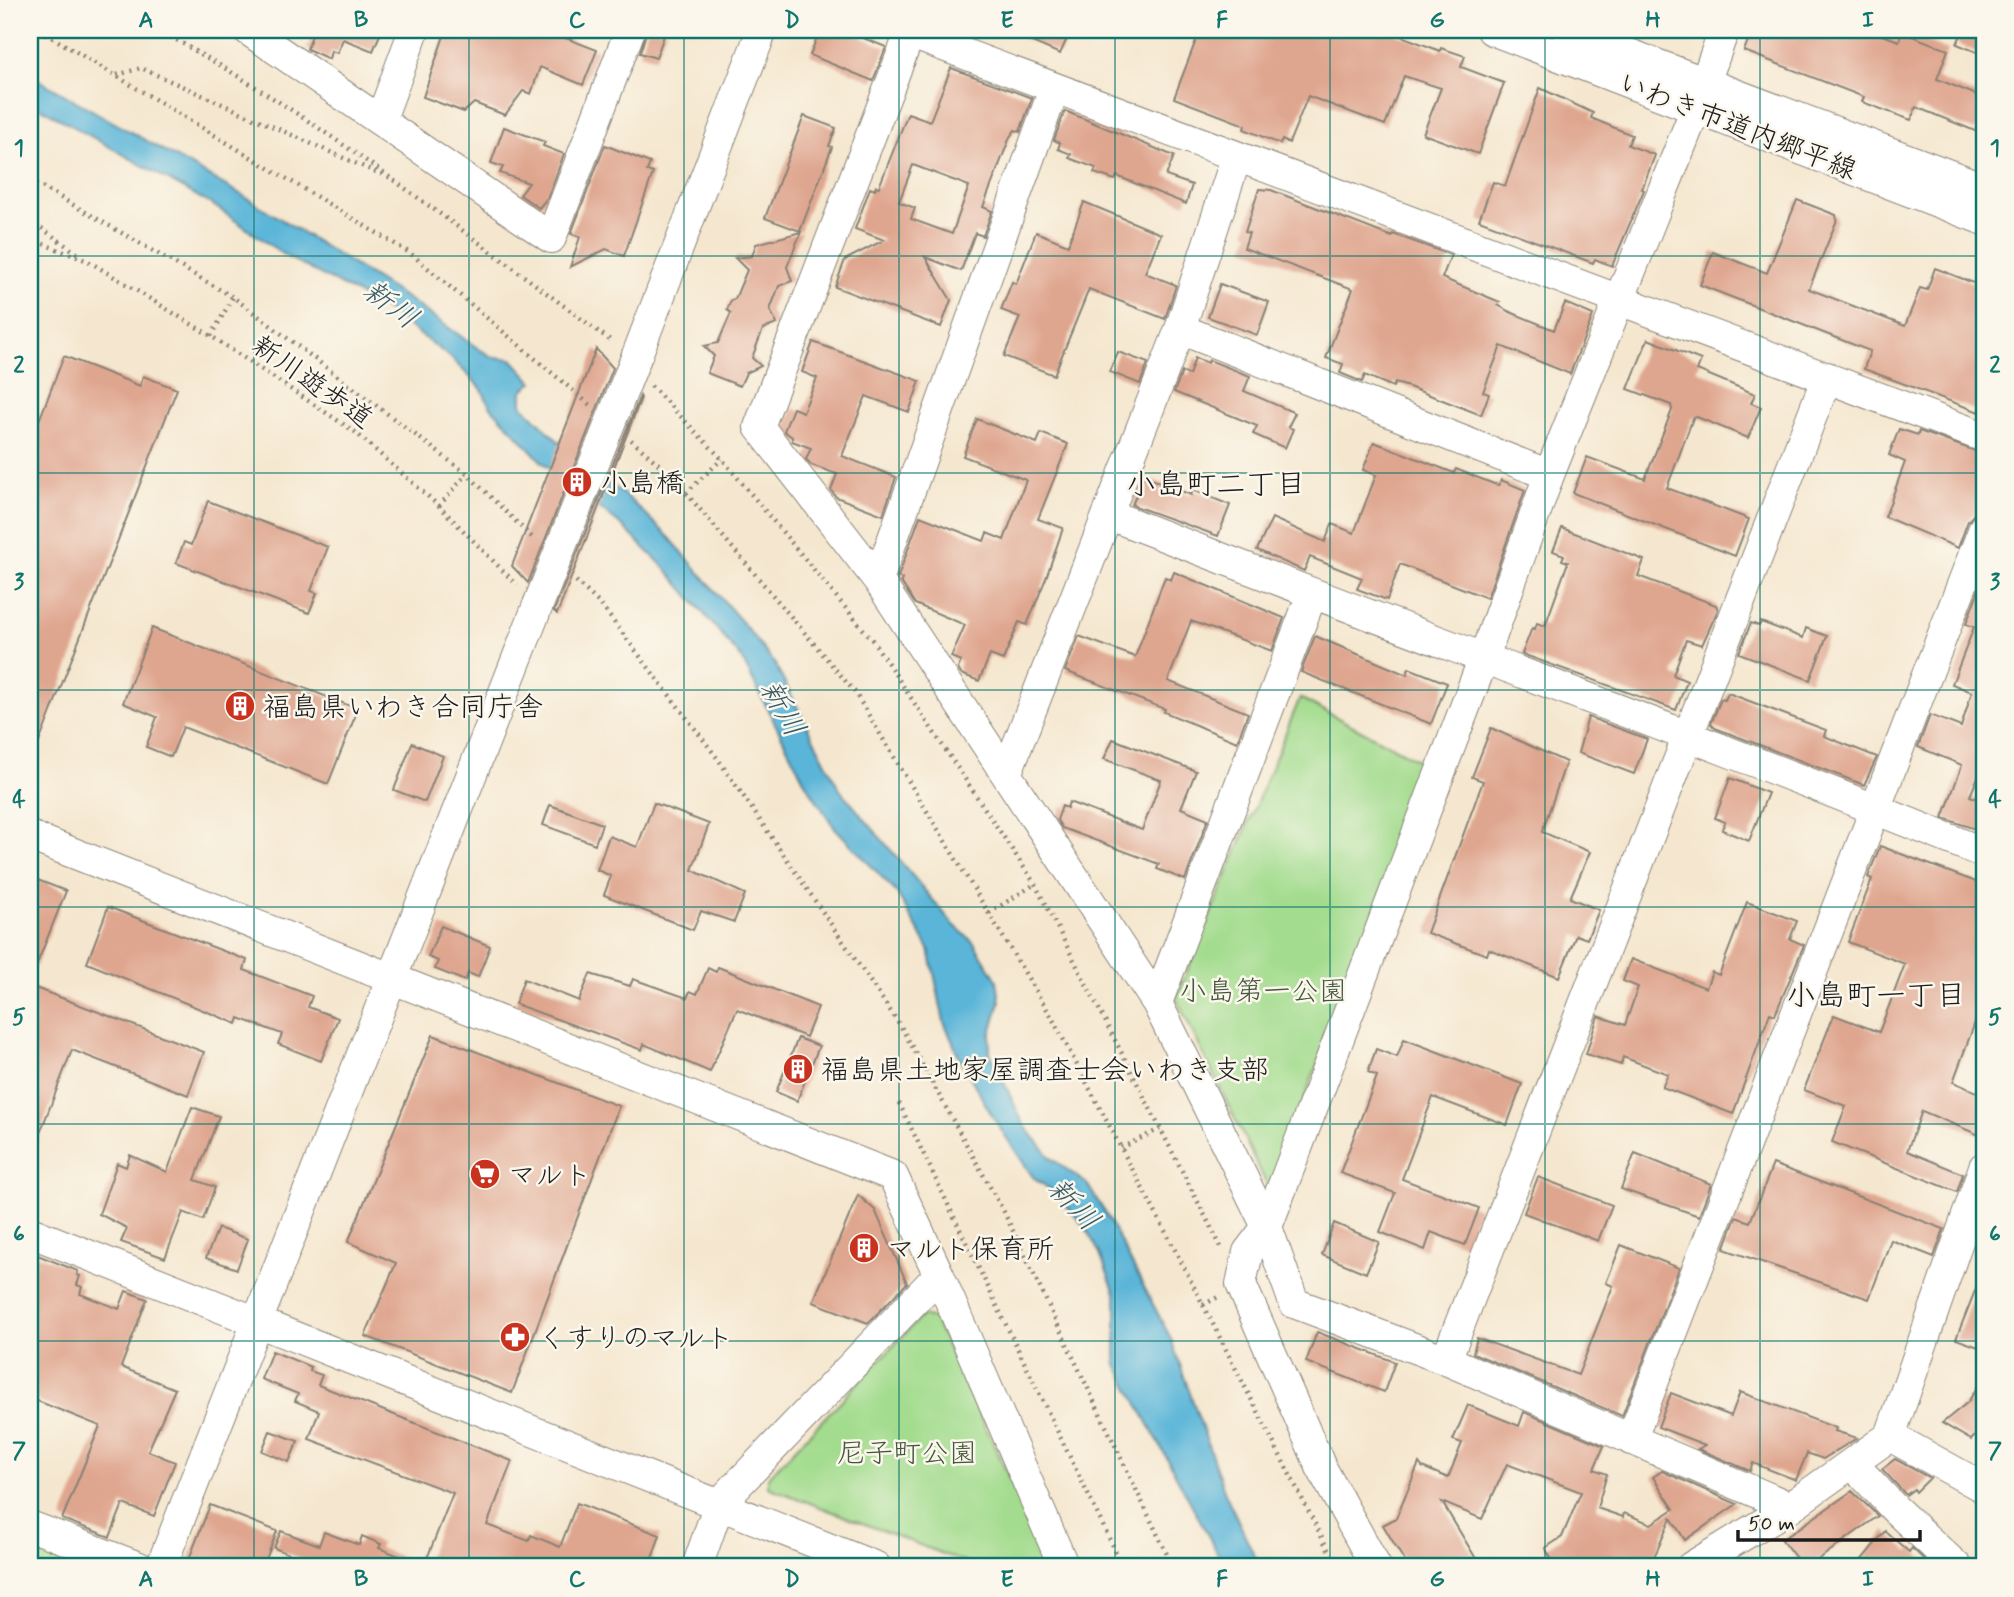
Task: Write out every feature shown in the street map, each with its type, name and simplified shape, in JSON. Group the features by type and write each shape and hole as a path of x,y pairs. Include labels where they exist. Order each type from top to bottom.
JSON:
{"street":[{"path":"248,30 551,238 630,30"},
{"path":"381,119 414,30"},
{"path":"161,1567 538,605 642,368 762,30"},
{"name":"いわき市道内郷平線","path":"1492,30 1984,188"},
{"name":"いわき市道内郷平線","path":"1566,30 1701,95 1984,220"},
{"path":"1376,1567 1321,1467 1241,1284 1248,1252 1267,1227 1483,660 1549,475 1701,95 1724,30"},
{"path":"1790,1507 1446,1360 1294,1303 1267,1227 1157,1003 878,580 759,427 905,32 1984,437"},
{"path":"878,580 1054,89"},
{"path":"1007,772 1181,329 1236,158"},
{"path":"1181,329 1549,475"},
{"path":"1446,1360 1827,377"},
{"path":"1110,514 1483,660 1876,808 1984,853"},
{"path":"1630,1440 1984,527"},
{"path":"1157,1003 1312,594"},
{"path":"30,836 893,1176 939,1275 1064,1567"},
{"path":"1691,1567 1790,1507 1890,1436 1983,1176"},
{"path":"30,1232 877,1567"},
{"path":"697,1567 719,1504 939,1275"},
{"path":"1890,1436 1984,1488"},
{"path":"1853,1464 1894,1508 1957,1567"},
{"path":"30,1526 139,1567"}],"path":[{"path":"40,30 410,253 598,412"},
{"path":"158,30 237,72 391,179 610,340"},
{"path":"116,76 141,68 391,179"},
{"path":"30,180 233,297 467,474 544,549"},
{"path":"30,220 88,261"},
{"name":"新川遊歩道","path":"30,239 88,261 211,336 355,432 439,506 538,605"},
{"path":"211,336 233,297"},
{"path":"642,368 722,459 873,641 1035,884 1222,1248"},
{"path":"629,438 670,474 854,691 1051,1016 1336,1567"},
{"path":"686,493 722,459"},
{"path":"439,506 467,474"},
{"path":"572,577 601,606 718,759 900,1025 1004,1212 1173,1567"},
{"path":"989,913 1035,884"},
{"path":"899,1103 1123,1567"},
{"path":"1121,1148 1160,1129"}],"green space":[{"name":"小島第一公園","path":"1300,698 1429,766 1270,1191 1176,998"},
{"name":"尼子町公園","path":"922,1316 934,1319 1052,1567 977,1567 768,1487 768,1477"},
{"path":"30,1542 96,1567 30,1567"}],"water":[{"name":"新川","path":"30,75 244,196 408,299 479,349 493,357 512,359 533,382 522,391 522,405 567,450 627,497 669,537 741,621 775,664 840,790 954,925 974,943 997,980 1000,1002 990,1036 990,1053 1024,1125 1051,1158 1087,1184 1106,1214 1171,1339 1225,1493 1260,1567 1225,1567 1116,1363 1116,1295 1099,1252 1085,1227 1055,1193 1033,1177 994,1119 960,1059 944,1022 929,949 897,893 834,827 806,784 742,659 667,570 623,527 542,462 490,406 481,388 450,357 383,307 287,257 216,207 30,102"}],"building":[{"path":"314,30 382,30 373,51 343,39 337,53 331,51 329,59 307,49"},
{"path":"446,30 545,30 597,50 583,85 540,67 531,94 523,91 505,115 474,103 464,112 423,97"},
{"path":"647,30 666,30 656,58 640,53"},
{"path":"820,30 843,30 886,47 873,81 810,55"},
{"path":"1004,30 1071,30 1060,54"},
{"path":"1200,30 1386,30 1440,51 1441,48 1465,56 1461,67 1504,83 1478,154 1423,134 1441,88 1404,76 1385,125 1308,96 1289,143 1282,140 1280,144 1244,129 1245,125 1174,98"},
{"path":"1752,30 1868,30 1899,41 1902,32 1948,50 1937,79 1984,98 1984,130 1977,127 1975,131 1916,107 1911,120 1862,102 1864,97 1744,51"},
{"path":"1963,30 1984,30 1984,55 1957,44"},
{"path":"951,68 1032,98 1020,132 1015,130 1010,137 983,207 992,211 983,236 975,233 961,271 925,257 951,300 941,327 835,287 845,260 884,240 855,229 870,188 875,190 876,186 879,187 908,113 930,121","holes":["913,165 969,186 952,234 911,219 915,208 899,202"]},
{"path":"1540,88 1593,113 1591,118 1632,135 1628,145 1655,155 1642,189 1644,190 1612,266 1595,259 1593,263 1479,220 1493,182 1505,186"},
{"path":"1065,111 1174,156 1166,176 1192,185 1186,204 1117,176 1115,180 1094,173 1096,168 1069,158 1071,154 1058,149 1060,143 1054,140"},
{"path":"804,116 836,128 829,146 832,147 800,231 765,218"},
{"path":"504,127 545,142 543,146 564,154 548,197 539,208 520,195 529,183 500,173 503,167 491,163"},
{"path":"605,145 650,163 647,171 653,173 624,256 606,249 570,267 580,237 571,234"},
{"path":"1259,189 1271,190 1392,237 1393,234 1451,255 1442,278 1500,302 1498,305 1508,311 1554,330 1565,303 1593,315 1570,374 1501,346 1483,392 1489,394 1481,415 1409,387 1395,383 1393,387 1365,375 1362,382 1340,373 1343,364 1326,358 1353,289 1244,248 1249,233 1245,232"},
{"path":"1797,200 1836,215 1837,220 1809,289 1905,326 1920,288 1927,290 1935,268 1984,287 1984,398 1979,412 1864,369 1870,351 1700,285 1713,252 1767,273"},
{"path":"1084,202 1161,234 1145,273 1176,285 1165,319 1089,289 1054,375 1004,356 1020,317 1001,310 1012,282 1016,284 1036,232 1068,245"},
{"path":"801,232 787,267 792,281 779,286 770,310 777,324 763,329 752,358 761,366 746,373 740,386 707,373 714,356 704,346 718,343 731,313 727,310 731,300 735,299 747,270 735,258 752,256 756,244"},
{"path":"1220,284 1269,302 1257,335 1208,317"},
{"path":"1648,339 1701,360 1697,370 1755,394 1751,403 1761,407 1748,438 1697,417 1693,418 1667,488 1749,519 1735,556 1573,493 1587,457 1645,479 1672,410 1671,405 1628,389"},
{"path":"813,342 920,381 909,412 866,396 842,456 896,477 883,515 836,497 831,490 837,474 811,465 806,459 811,448 792,441 792,437 784,431 793,408 803,412 817,378 802,372"},
{"path":"596,349 613,368 528,583 512,566"},
{"path":"1118,352 1148,363 1140,384 1110,372"},
{"path":"64,356 140,386 143,376 177,389 31,763 30,444"},
{"path":"1195,358 1208,363 1209,360 1250,376 1244,391 1295,413 1288,427 1293,429 1285,448 1253,434 1257,426 1174,392 1182,372 1189,375"},
{"path":"640,396 641,398 557,614 554,611"},
{"path":"977,419 1037,443 1041,433 1068,444 1038,519 1063,528 1046,578 1027,625 1019,622 1003,660 990,655 979,681 961,674 958,669 961,661 951,657 965,625 915,604 901,582 902,579 898,577 920,516 984,541 987,533 1004,540 1026,480 963,456"},
{"path":"1899,429 1918,435 1919,431 1984,454 1984,511 1974,514 1968,521 1958,548 1885,517 1905,462 1889,455"},
{"path":"1374,442 1454,473 1456,469 1494,484 1499,485 1501,480 1525,490 1487,598 1400,564 1387,600 1357,589 1362,578 1310,557 1304,571 1257,550 1272,518 1325,542 1332,524 1354,533 1376,475 1363,470"},
{"path":"1144,476 1191,495 1193,490 1230,505 1218,536 1132,505"},
{"path":"208,501 328,547 311,591 317,593 309,613 176,563 184,542 191,545"},
{"path":"1562,528 1644,560 1638,576 1716,605 1718,610 1702,645 1686,640 1673,675 1687,681 1676,710 1522,654 1532,628 1535,629 1537,623 1545,626 1568,562 1562,560 1564,555 1553,551"},
{"path":"1174,572 1284,618 1272,651 1191,621 1168,681 1248,713 1237,742 1164,712 1165,709 1065,671 1079,636 1135,657 1165,577 1171,580"},
{"path":"1984,576 1984,762 1970,796 1984,802 1984,832 1943,818 1962,765 1918,747 1930,715 1961,727 1972,692 1952,684 1974,627 1966,624"},
{"path":"1761,622 1803,638 1806,628 1827,636 1810,680 1739,653 1751,623 1759,626"},
{"name":"福島県いわき合同庁舎","path":"152,628 358,709 328,784 183,727 171,757 146,747 157,717 123,703"},
{"path":"1315,636 1407,675 1409,668 1447,683 1431,724 1301,672"},
{"path":"1728,693 1826,730 1824,736 1877,757 1864,785 1715,728 1711,724 1721,699 1725,700"},
{"path":"1588,717 1647,739 1634,774 1578,753"},
{"path":"1491,728 1566,762 1542,832 1590,852 1570,898 1599,910 1587,939 1576,935 1559,977 1489,949 1487,955 1427,933 1483,781 1472,777"},
{"path":"1113,739 1196,771 1181,808 1208,819 1185,880 1157,869 1159,864 1062,828 1057,820 1062,806 1067,808 1069,802 1142,830 1161,780 1104,759"},
{"path":"412,743 443,756 425,802 394,790"},
{"path":"1730,778 1768,793 1749,841 1722,830 1725,822 1715,818"},
{"path":"654,803 709,824 692,870 745,894 734,922 701,911 693,930 604,895 611,876 597,870 609,836 637,847"},
{"path":"550,805 602,824 595,844 543,825"},
{"path":"1880,846 1984,885 1984,998 1953,1082 1984,1095 1984,1137 1922,1111 1907,1151 1963,1174 1957,1192 1832,1142 1846,1106 1804,1090 1834,1015 1879,1032 1905,964 1848,942 1872,879 1868,877"},
{"path":"30,877 66,891 31,979 30,979"},
{"path":"1747,902 1797,921 1790,939 1804,945 1775,1015 1770,1013 1733,1114 1662,1087 1668,1074 1623,1057 1621,1065 1586,1054 1598,1016 1625,1025 1638,987 1623,981 1631,959 1706,988 1712,972 1719,975"},
{"path":"108,907 247,960 244,970 312,996 308,1007 338,1018 321,1061 278,1044 282,1034 239,1018 237,1024 87,963"},
{"path":"441,926 490,946 478,977 468,973 465,981 435,969 438,961 428,957"},
{"path":"718,967 818,1007 806,1037 737,1009 710,1072 644,1044 642,1050 515,1004 524,979 579,1001 590,974 630,986 633,979 687,998 690,991 697,994 708,968 716,972"},
{"path":"30,986 204,1052 188,1095 72,1050 30,1159"},
{"name":"マルト","path":"433,1035 619,1106 512,1393 365,1336 396,1263 348,1242"},
{"name":"福島県土地家屋調査士会いわき支部","path":"798,1038 819,1046 797,1101 776,1092"},
{"path":"1404,1039 1522,1084 1507,1125 1433,1097 1402,1179 1479,1208 1465,1245 1431,1232 1425,1250 1380,1232 1395,1193 1340,1173 1377,1076 1368,1072 1376,1049 1397,1057"},
{"path":"192,1107 219,1116 195,1180 215,1187 203,1220 183,1212 165,1258 121,1242 127,1228 99,1214 117,1163 126,1167 130,1155 167,1172"},
{"path":"1635,1153 1711,1184 1699,1216 1621,1189"},
{"path":"1773,1164 1944,1229 1934,1257 1891,1240 1869,1299 1724,1249 1736,1217 1750,1222"},
{"path":"1538,1177 1612,1205 1598,1241 1524,1213"},
{"name":"マルト保育所","path":"858,1195 875,1210 907,1283 868,1323 813,1302"},
{"path":"1334,1223 1379,1242 1366,1273 1322,1255"},
{"path":"218,1228 248,1239 237,1269 206,1258"},
{"path":"1621,1245 1679,1268 1622,1416 1473,1353 1477,1338 1578,1375 1613,1286 1606,1283"},
{"path":"30,1252 78,1271 77,1275 80,1276 77,1285 82,1287 80,1294 119,1309 126,1291 147,1299 121,1367 175,1389 148,1451 175,1462 154,1516 123,1504 110,1537 62,1519 100,1426 30,1398"},
{"path":"1984,1273 1984,1349 1956,1339"},
{"path":"1317,1332 1395,1362 1384,1392 1306,1362"},
{"path":"272,1351 311,1367 310,1371 322,1375 318,1385 512,1461 487,1525 529,1541 531,1535 560,1547 577,1503 660,1535 649,1567 305,1567 307,1561 274,1548 281,1531 319,1545 324,1532 359,1545 362,1536 381,1544 379,1548 424,1566 453,1493 309,1439 319,1411 295,1401 298,1394 261,1379"},
{"path":"1984,1376 1984,1427 1971,1440 1942,1423 1968,1402"},
{"path":"1740,1392 1857,1438 1823,1459 1807,1453 1796,1480 1753,1463 1750,1471 1698,1449 1705,1445 1658,1427 1671,1393 1731,1416"},
{"path":"1468,1405 1519,1426 1524,1412 1604,1446 1594,1469 1607,1474 1597,1508 1623,1517 1624,1513 1651,1524 1674,1509 1653,1477 1662,1471 1737,1504 1685,1540 1671,1518 1650,1567 1556,1567 1545,1548 1562,1537 1581,1492 1507,1464 1482,1519 1442,1502 1481,1567 1408,1567 1383,1525 1396,1518 1419,1463 1422,1467 1448,1478 1462,1443 1453,1440"},
{"path":"270,1431 298,1441 289,1462 262,1451"},
{"path":"1895,1459 1930,1478 1916,1492 1914,1489 1906,1495 1882,1469"},
{"path":"1852,1491 1878,1516 1808,1567 1803,1567 1782,1540"},
{"path":"210,1505 277,1531 263,1567 186,1567"},
{"path":"1885,1531 1909,1552 1912,1548 1932,1567 1856,1567"}],"place":[{"name":"小島橋","path":"577,482"},
{"name":"福島県いわき合同庁舎","path":"240,706"},
{"name":"福島県土地家屋調査士会いわき支部","path":"798,1069"},
{"name":"マルト","path":"485,1174"},
{"name":"マルト保育所","path":"864,1248"},
{"name":"くすりのマルト","path":"515,1337"}],"district":[{"name":"小島町二丁目","path":"1216,484"},
{"name":"小島町一丁目","path":"1876,995"}]}
